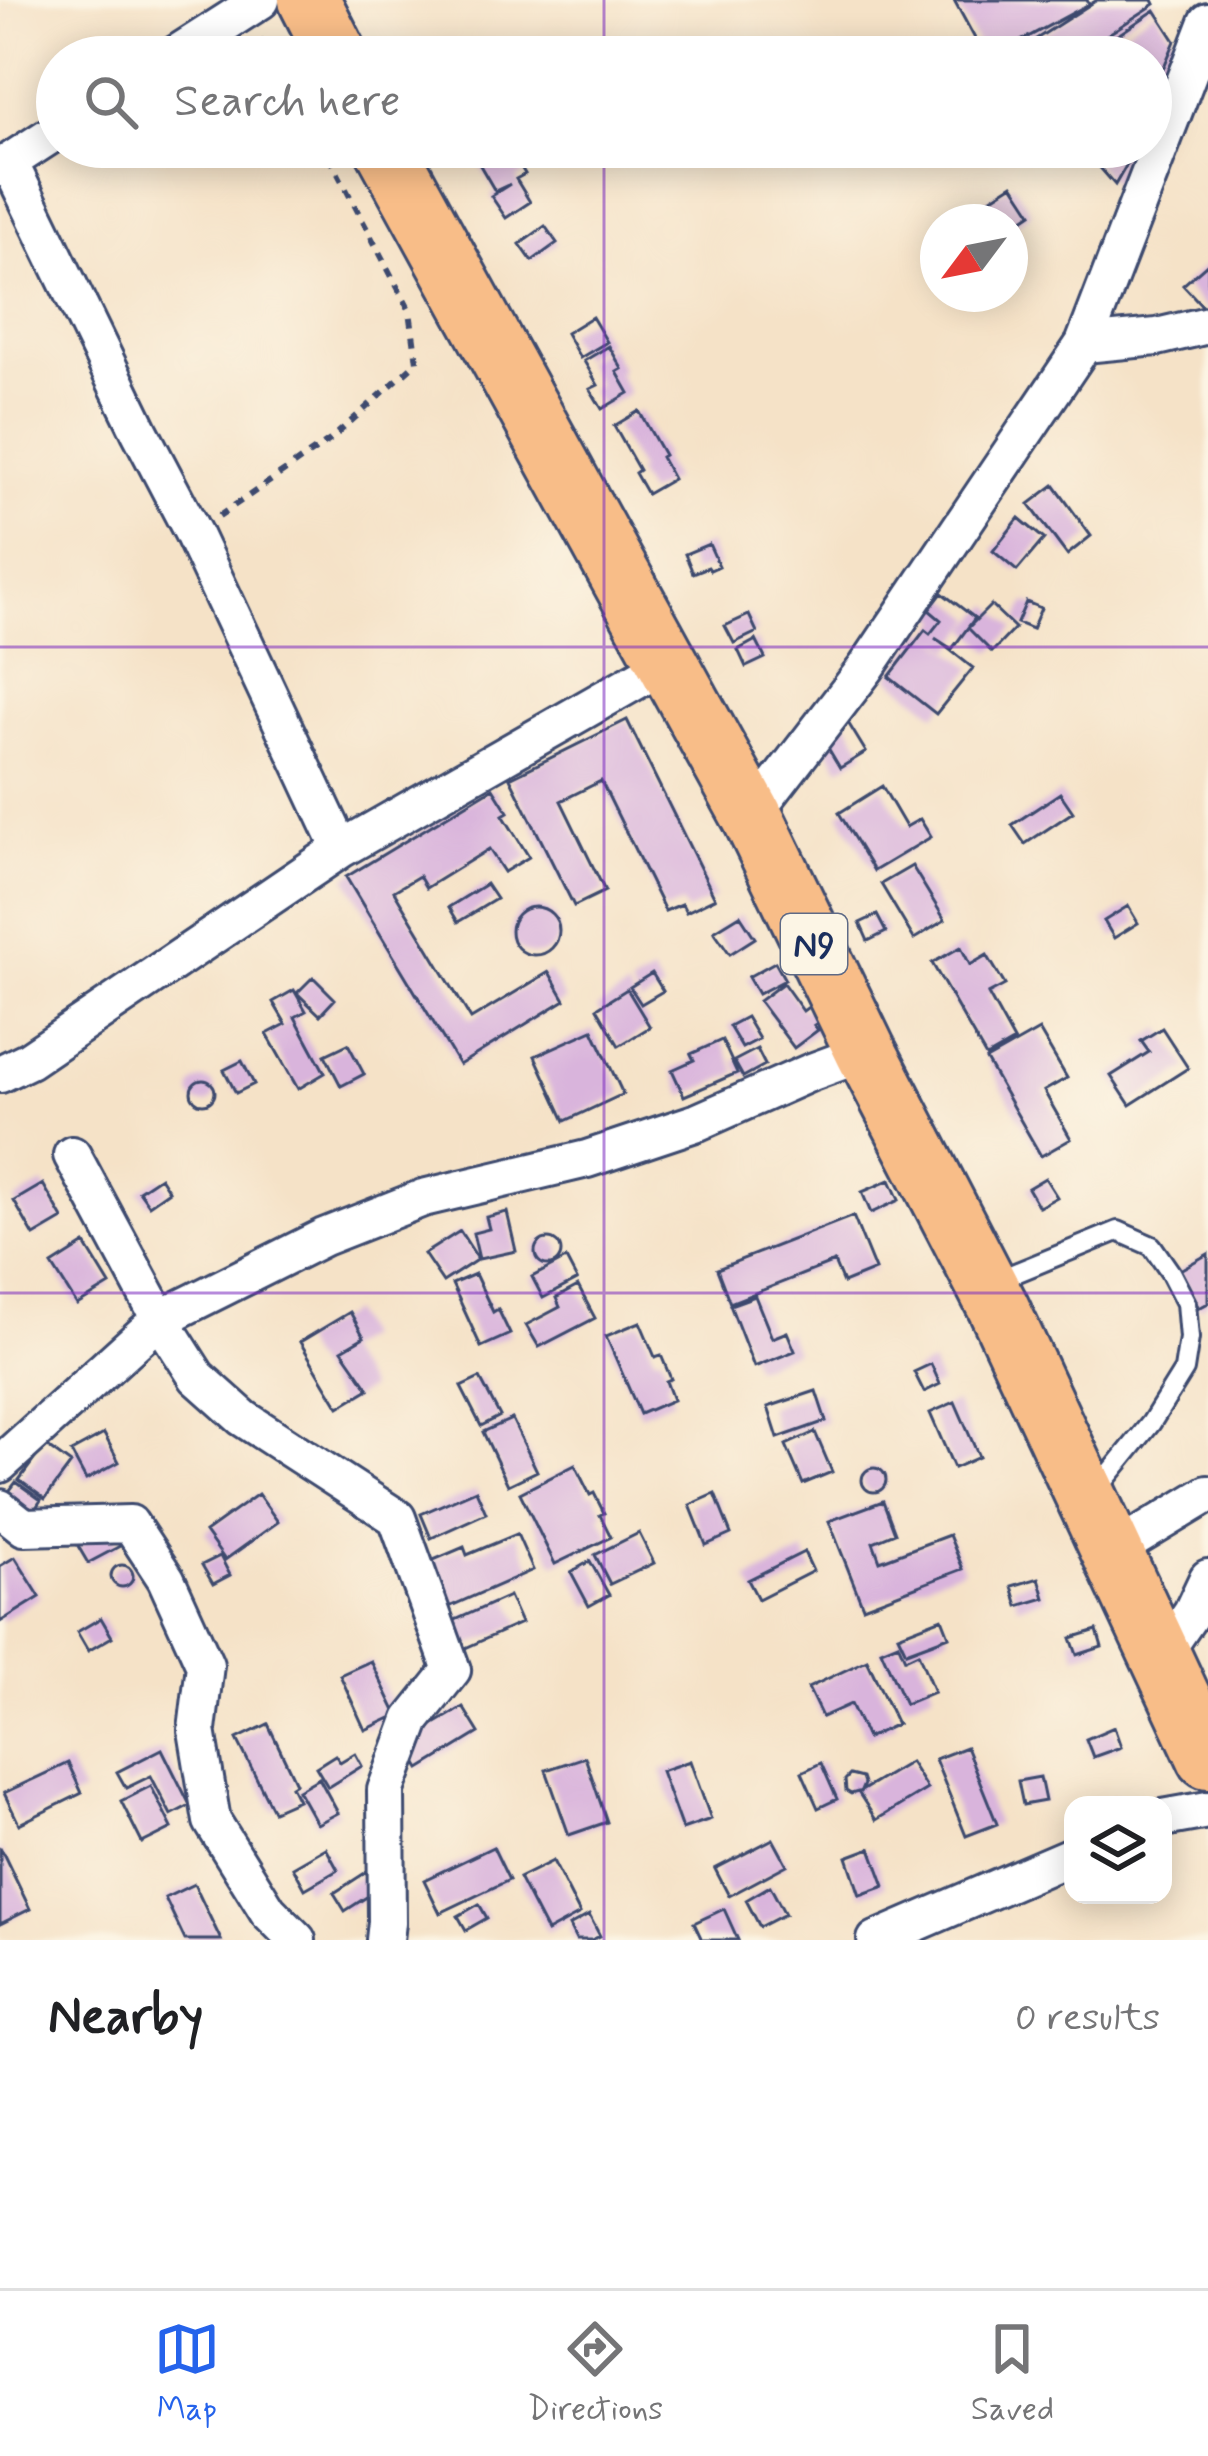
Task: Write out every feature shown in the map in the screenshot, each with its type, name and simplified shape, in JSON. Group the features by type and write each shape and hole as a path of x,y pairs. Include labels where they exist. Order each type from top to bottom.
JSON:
{"highway":[{"path":"309,0 327,36"},
{"name":"N9","path":"397,168 752,816 986,1285 1208,1758"}],"street":[{"path":"201,36 246,4"},
{"path":"1172,115 1208,22"},
{"path":"36,145 5,165 193,533 341,849"},
{"path":"752,816 866,668 1084,344 1152,168"},
{"path":"1084,344 1157,337 1208,325"},
{"path":"0,1074 29,1060 341,849 667,663"},
{"path":"0,1464 160,1319 324,1237 423,1198 610,1152 698,1122 866,1052"},
{"path":"72,1155 196,1377 243,1418 397,1518 452,1670 412,1720 386,1790 385,1940"},
{"path":"1100,1527 1208,1494"},
{"path":"0,1508 24,1527 130,1524 166,1579 206,1665 197,1730 212,1821 268,1910 297,1940"},
{"path":"1161,1658 1208,1578"},
{"path":"1172,1816 1208,1810"},
{"path":"876,1940 1064,1859"}],"lane":[{"path":"986,1285 1118,1231 1152,1246 1186,1304 1189,1339 1184,1370 1151,1423 1100,1527"}],"path":[{"path":"193,533 330,440 417,362 410,311 335,168"}],"building":[{"path":"954,0 1087,0 1089,4 1030,36 974,36"},
{"path":"1097,0 1153,0 1155,4 1105,36 1041,36"},
{"path":"1155,10 1172,36 1116,36"},
{"path":"482,168 521,168 525,174 516,179 530,202 506,218 491,196 510,184 495,191"},
{"path":"1100,168 1125,168 1115,185"},
{"path":"1013,184 1026,204 982,204"},
{"path":"545,226 557,243 532,261 520,244"},
{"path":"1208,263 1208,312 1183,285"},
{"path":"592,317 607,342 580,358 566,333"},
{"path":"609,346 629,393 602,409 590,389 598,385 584,361"},
{"path":"639,411 673,479 647,494 614,426"},
{"path":"1054,485 1091,536 1067,555 1029,504"},
{"path":"1019,518 1044,539 1017,571 993,551"},
{"path":"709,544 719,566 693,573 685,554"},
{"path":"942,593 975,618 952,649 935,638 973,668 936,714 889,677 925,630 930,634 941,620 929,610"},
{"path":"1026,602 1041,608 1032,629 1017,623"},
{"path":"991,605 1015,628 992,652 968,628"},
{"path":"749,615 757,632 734,643 725,626"},
{"path":"756,640 765,658 746,667 738,650"},
{"path":"627,720 715,898 686,912 682,904 665,911 601,781 561,801 605,891 574,906 510,778"},
{"path":"847,721 866,752 840,768 821,736"},
{"path":"882,786 906,827 920,819 931,837 874,871 839,813"},
{"path":"493,788 508,812 503,815 529,857 504,872 489,849 426,888 419,876 394,891 471,1019 549,972 565,1000 459,1065 346,877"},
{"path":"1060,793 1073,812 1025,844 1012,825"},
{"path":"912,866 945,920 914,939 881,884"},
{"path":"486,884 496,899 458,922 449,907"},
{"path":"1128,906 1138,923 1114,938 1104,921"},
{"path":"535,907 552,914 559,931 552,948 535,955 518,948 511,931 518,914"},
{"path":"740,915 755,938 730,954 714,931"},
{"path":"877,915 886,932 868,941 860,923"},
{"path":"961,947 970,965 987,955 1005,985 988,994 1014,1041 986,1057 932,963"},
{"path":"775,962 785,980 758,994 748,977"},
{"path":"652,973 663,991 641,1004 630,987"},
{"path":"313,977 335,999 320,1015 297,993"},
{"path":"783,983 803,1011 814,1003 825,1018 814,1025 818,1030 794,1048 759,1001"},
{"path":"627,989 650,1027 619,1046 597,1008"},
{"path":"294,990 306,1011 295,1017 325,1073 298,1089 267,1034 286,1024 273,1002"},
{"path":"746,1017 759,1039 742,1048 729,1026"},
{"path":"1162,1028 1188,1068 1130,1105 1111,1076 1149,1052 1141,1041"},
{"path":"593,1030 623,1094 565,1121 535,1056"},
{"path":"1039,1030 1067,1078 1044,1091 1071,1139 1041,1156 986,1060"},
{"path":"722,1040 737,1073 684,1096 672,1070 694,1060 691,1054"},
{"path":"348,1044 364,1074 341,1086 325,1055"},
{"path":"757,1049 765,1065 743,1077 734,1061"},
{"path":"242,1061 254,1084 236,1093 224,1070"},
{"path":"203,1080 215,1092 203,1104 191,1092"},
{"path":"160,1177 169,1191 149,1205 139,1191"},
{"path":"1045,1178 1057,1197 1039,1207 1028,1188"},
{"path":"890,1180 899,1200 871,1213 862,1192"},
{"path":"43,1184 63,1219 34,1236 14,1201"},
{"path":"507,1212 516,1251 479,1259 473,1233 489,1229 486,1217"},
{"path":"853,1216 875,1270 843,1283 834,1262 730,1303 717,1269"},
{"path":"460,1231 478,1259 443,1282 424,1254"},
{"path":"548,1239 558,1242 558,1262 548,1265 538,1262 535,1252 538,1242"},
{"path":"85,1244 110,1285 77,1305 52,1265"},
{"path":"1208,1254 1208,1303 1199,1308 1178,1271"},
{"path":"566,1259 577,1280 543,1298 532,1277"},
{"path":"475,1274 510,1334 481,1347 452,1284"},
{"path":"578,1286 595,1318 539,1347 526,1325 560,1307 556,1298"},
{"path":"755,1296 772,1338 787,1332 795,1351 754,1367 730,1305"},
{"path":"350,1312 364,1337 342,1350 369,1389 339,1407 300,1342"},
{"path":"640,1322 655,1357 661,1355 673,1400 640,1414 606,1336"},
{"path":"931,1364 940,1384 924,1392 914,1372"},
{"path":"480,1378 500,1416 481,1426 461,1387"},
{"path":"816,1391 826,1421 778,1438 768,1407"},
{"path":"955,1402 979,1457 954,1468 930,1413"},
{"path":"512,1419 537,1471 508,1485 483,1432"},
{"path":"815,1432 832,1472 803,1484 786,1445"},
{"path":"104,1434 119,1462 86,1480 71,1452"},
{"path":"45,1445 71,1464 45,1499 19,1480"},
{"path":"575,1465 604,1513 600,1515 611,1537 555,1564 520,1493"},
{"path":"874,1468 886,1480 874,1492 862,1480"},
{"path":"16,1482 41,1500 30,1517 4,1498"},
{"path":"476,1490 486,1513 431,1538 421,1514"},
{"path":"258,1494 278,1522 225,1560 205,1532"},
{"path":"715,1494 731,1534 706,1545 690,1505"},
{"path":"883,1501 895,1533 873,1542 880,1561 949,1535 963,1569 863,1607 829,1521"},
{"path":"109,1528 120,1546 88,1563 78,1546"},
{"path":"639,1533 654,1563 610,1584 595,1555"},
{"path":"517,1534 533,1570 444,1609 424,1564 464,1547 467,1555"},
{"path":"804,1552 813,1571 758,1599 748,1580"},
{"path":"220,1556 230,1575 213,1584 202,1565"},
{"path":"15,1557 40,1597 0,1622 0,1566"},
{"path":"590,1561 609,1595 589,1606 571,1572"},
{"path":"122,1565 133,1576 122,1587 111,1576"},
{"path":"1039,1578 1045,1598 1018,1606 1012,1586"},
{"path":"509,1596 521,1623 463,1649 451,1622"},
{"path":"101,1618 112,1637 88,1651 77,1632"},
{"path":"942,1618 949,1636 906,1652 898,1635"},
{"path":"1097,1630 1102,1647 1077,1655 1071,1638"},
{"path":"898,1643 905,1659 918,1653 934,1692 905,1704 881,1650"},
{"path":"867,1660 897,1724 867,1738 851,1704 822,1717 808,1688"},
{"path":"371,1661 397,1715 365,1730 340,1675"},
{"path":"463,1707 479,1733 420,1769 404,1742"},
{"path":"268,1724 296,1783 291,1786 298,1800 273,1811 237,1739"},
{"path":"1114,1727 1121,1747 1093,1757 1086,1739"},
{"path":"966,1747 997,1824 966,1836 935,1759"},
{"path":"162,1749 190,1805 171,1815 151,1776 126,1788 117,1772"},
{"path":"355,1753 362,1766 328,1787 316,1767 335,1755 340,1762"},
{"path":"585,1757 607,1822 569,1835 546,1770"},
{"path":"690,1761 711,1819 682,1829 661,1771"},
{"path":"910,1762 927,1789 876,1820 858,1792 846,1791 845,1780 850,1775 862,1778 861,1791"},
{"path":"68,1763 82,1793 19,1824 4,1793"},
{"path":"821,1763 837,1799 818,1808 802,1772"},
{"path":"1040,1777 1045,1801 1023,1805 1018,1781"},
{"path":"319,1778 338,1813 317,1824 298,1790"},
{"path":"151,1786 172,1828 142,1843 121,1801"},
{"path":"773,1839 787,1865 729,1896 715,1869"},
{"path":"0,1847 30,1909 0,1924"},
{"path":"493,1847 509,1880 440,1913 424,1880"},
{"path":"326,1848 338,1870 305,1889 293,1867"},
{"path":"871,1848 885,1886 860,1895 847,1857"},
{"path":"553,1861 580,1914 547,1932 519,1878"},
{"path":"371,1869 382,1887 345,1911 334,1893"},
{"path":"194,1884 221,1940 185,1940 165,1898"},
{"path":"770,1886 785,1914 760,1927 746,1900"},
{"path":"479,1904 487,1918 466,1930 458,1916"},
{"path":"724,1909 738,1940 702,1940 694,1923"},
{"path":"589,1915 600,1936 576,1940 569,1926"}]}
